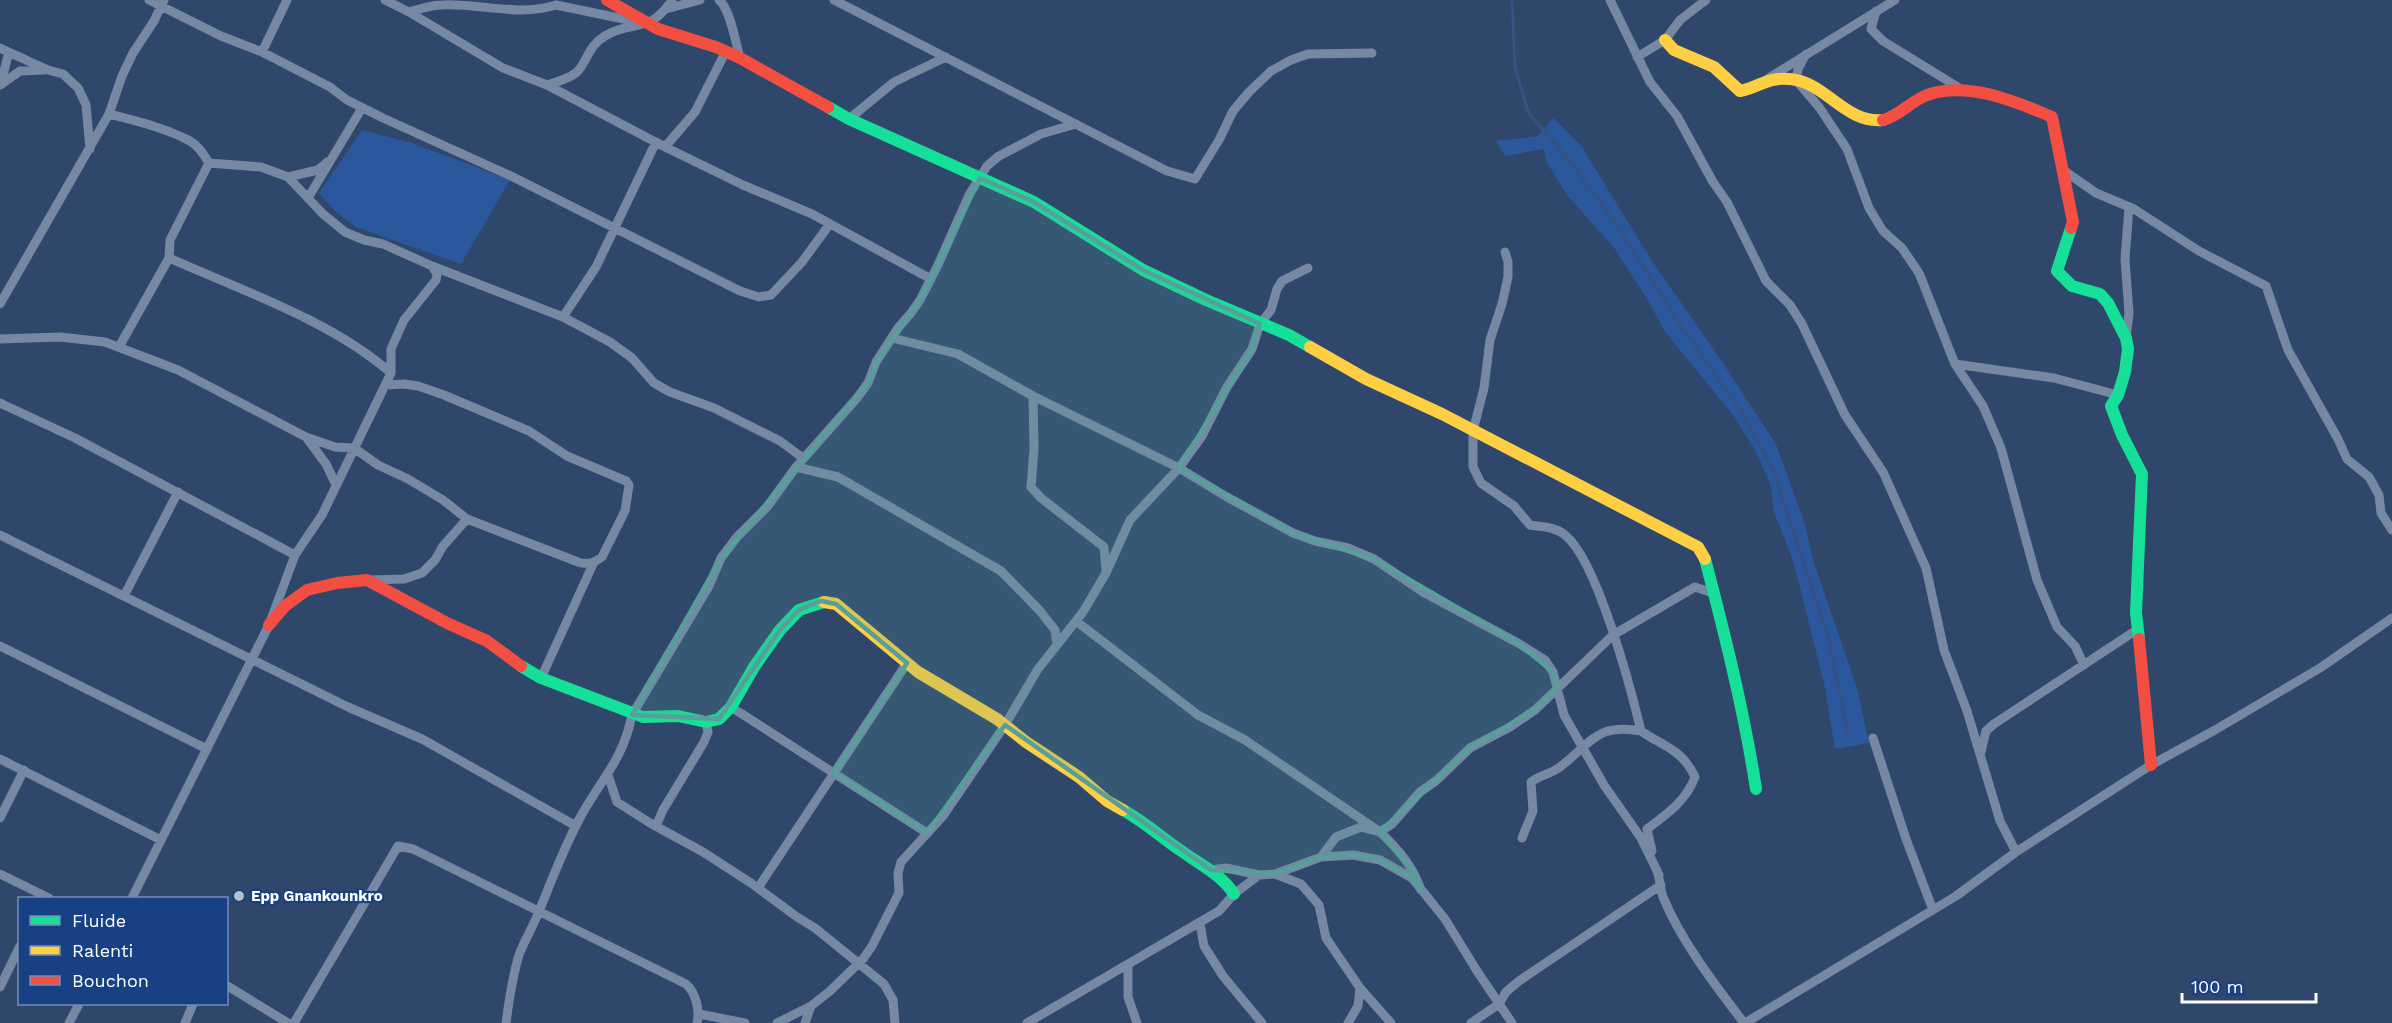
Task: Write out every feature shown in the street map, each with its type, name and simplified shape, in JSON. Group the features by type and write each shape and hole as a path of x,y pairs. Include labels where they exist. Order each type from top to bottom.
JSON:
{"street":[{"path":"149,0 163,3 220,36 262,52 330,87 362,108 513,177 740,291 759,297 771,295 802,262 829,225"},
{"path":"262,52 287,0"},
{"path":"385,0 503,68 547,85 743,185 812,214 931,279"},
{"path":"409,12 441,2 517,10 545,8 567,0"},
{"path":"607,0 648,24"},
{"path":"547,85 578,71 588,51 604,36 616,30 648,24 666,9 672,0"},
{"path":"666,9 700,0"},
{"path":"719,0 727,11 740,58"},
{"path":"834,0 1167,171 1195,179 1219,140 1233,111 1270,71 1308,54 1372,53"},
{"path":"1610,0 1650,82 1677,116 1713,182 1727,202 1766,281 1790,305 1802,324 1845,415 1883,472 1926,568 1944,650 1964,702 2000,821 2016,852"},
{"path":"1692,11 1694,0"},
{"path":"1637,57 1665,40 1680,20 1706,0"},
{"path":"1665,40 1674,50 1714,67 1740,91 1749,90 1895,0"},
{"path":"0,304 4,288 90,149 109,114 122,76 163,3"},
{"path":"556,5 648,24 726,51 849,119 1034,202 1143,270 1289,335 1366,379 1473,431 1698,547 1705,559 1731,657 1747,729 1756,789"},
{"path":"1876,11 1871,29 1883,41 1961,90 2015,102 2052,117 2073,222 2069,239 2061,252 2057,271 2072,286 2100,294 2108,303 2126,338 2128,349 2125,372 2118,395 2110,406 2142,474 2136,613 2151,765"},
{"path":"1,83 4,50 48,70 63,74 78,88 86,105 90,149"},
{"path":"563,317 583,289 661,145 694,112 726,51"},
{"path":"1796,80 1798,69 1806,54"},
{"path":"849,119 894,82 946,57"},
{"path":"1,83 20,71 48,70"},
{"path":"1761,82 1774,79 1810,83 1842,110 1876,121 1888,119 1912,102 1930,95 1961,90"},
{"path":"1796,80 1819,107 1847,149 1869,208 1883,231 1902,248 1919,273 1955,364 1983,406 2001,448 2037,580 2057,627 2075,646 2084,665"},
{"path":"308,198 362,108"},
{"path":"109,114 145,124 192,142 209,163"},
{"path":"506,1023 511,987 520,954 539,912 560,855 608,775 628,737 633,715 709,586 721,558 736,537 767,507 796,466 857,399 892,338 912,314 931,279 969,195 987,166 999,156 1041,134 1076,124"},
{"path":"288,177 318,170 334,156"},
{"path":"209,163 261,167 288,177 345,232 364,240 383,244 432,266 563,317 610,342 632,358 654,383 670,392 714,408 780,441 803,458"},
{"path":"119,347 169,258 170,240 209,163"},
{"path":"2062,170 2096,193 2129,207 2199,251 2266,286 2288,350 2347,459 2369,477 2379,495 2381,513 2392,530"},
{"path":"2126,338 2129,313 2125,259 2129,207"},
{"path":"1505,252 1508,277 1490,340 1484,388 1473,431 1473,467 1481,483 1514,506 1530,525 1549,528 1567,536 1587,565 1629,681 1641,731"},
{"path":"169,258 286,310 352,343 390,374"},
{"path":"132,897 269,625 295,555 322,515 385,385 390,374 391,349 404,320 436,280 437,274 432,266"},
{"path":"777,1023 811,1006 859,963 872,946 899,893 898,873 901,862 943,816 1005,725 1038,669 1076,621 1106,573 1130,520 1179,468 1202,436 1227,387 1252,348 1260,324 1271,310 1276,289 1282,281 1308,268"},
{"path":"0,339 60,338 105,342 119,347 178,370 306,437 335,447 354,448 378,465 401,475 443,500 467,519 578,562 586,564 602,557 625,511 630,490 626,481 567,456 529,431 444,395 418,386 385,385"},
{"path":"892,338 958,354 1033,396 1179,468 1293,533 1315,542 1348,548 1374,560 1407,579 1423,592 1545,660 1553,672 1564,715 1604,785 1641,838 1660,880"},
{"path":"1955,364 2054,378 2118,395"},
{"path":"1033,396 1034,449 1031,487 1041,498 1104,547 1106,573"},
{"path":"0,403 75,438 295,555"},
{"path":"306,437 326,464 336,485"},
{"path":"796,466 838,477 1001,571 1040,610 1054,630 1057,645"},
{"path":"124,596 178,492"},
{"path":"269,625 285,606 307,590 337,583 404,579 422,573 467,519"},
{"path":"0,535 348,707 422,739 576,826"},
{"path":"541,678 594,562"},
{"path":"367,580 486,641 541,678 633,715 678,716 706,722 719,719 731,706 780,630 799,610 820,602 836,604 907,663 1005,725 1026,742 1079,777 1107,801 1211,870 1228,885 1234,894"},
{"path":"1321,857 1336,837 1361,827 1380,832 1392,824 1420,792 1437,780 1470,748 1510,727 1535,710 1613,635 1695,586 1713,593"},
{"path":"1522,838 1533,811 1531,782 1558,769 1608,729 1641,731 1678,753 1689,764 1695,777 1690,789 1679,804 1647,829 1662,896 1714,984 1744,1023 1956,896 2016,852 2151,765 2320,668 2392,618"},
{"path":"1076,621 1198,715 1245,741 1380,832 1397,848 1414,871 1420,890"},
{"path":"1980,755 1986,731 1994,724 2138,629"},
{"path":"0,646 207,749"},
{"path":"758,888 907,663"},
{"path":"731,706 927,833"},
{"path":"656,826 663,810 704,742 708,732 706,722"},
{"path":"1873,738 1906,839 1933,910"},
{"path":"0,759 161,840"},
{"path":"0,818 24,770"},
{"path":"608,775 617,802 704,852 758,888 796,917 815,928 884,984 893,1000 895,1023"},
{"path":"294,1023 398,846 413,849 686,984 692,990 698,1018 745,1023"},
{"path":"1211,870 1226,868 1259,875 1275,874 1321,857 1353,855 1380,860 1412,878 1445,919 1512,1023"},
{"path":"0,874 43,897"},
{"path":"1275,874 1301,884 1319,905 1326,938 1360,988 1391,1023"},
{"path":"1026,1023 1148,951 1200,924 1220,911 1234,894 1259,875"},
{"path":"1471,1023 1499,1004 1506,992 1519,981 1660,880"},
{"path":"1200,924 1203,946 1223,976 1262,1023"},
{"path":"0,987 18,950"},
{"path":"1128,964 1128,997 1137,1023"},
{"path":"228,987 288,1023"},
{"path":"1348,1023 1358,1006 1360,988"},
{"path":"69,1023 78,1005"},
{"path":"185,1023 193,1005"},
{"path":"806,1023 811,1006"}],"highlighted area":[{"path":"980,178 1034,202 1143,270 1260,324 1252,349 1179,468 1293,533 1374,559 1518,643 1553,672 1558,687 1535,710 1470,748 1380,832 1414,871 1421,890 1412,878 1380,860 1353,855 1321,857 1275,874 1211,870 1005,725 927,833 834,773 907,663 836,604 821,601 799,610 780,630 719,719 632,715 721,558 868,383 876,362 920,300"}],"shaded area":[{"path":"1553,118 1580,144 1652,261 1776,444 1805,524 1813,560 1857,688 1869,743 1835,749 1825,688 1800,587 1791,555 1774,512 1770,484 1756,452 1733,415 1666,333 1615,249 1567,195 1546,161 1544,149 1505,156 1496,141 1538,136"},
{"path":"362,130 415,144 510,180 461,264 356,227 336,212 319,193"}],"waterway":[{"path":"1512,0 1515,68 1529,114 1558,146 1615,222 1681,326 1742,412 1775,474 1829,641 1848,734"}],"traffic: fast":[{"path":"828,107 849,119 1034,202 1143,270 1289,335 1310,347"},
{"path":"2071,228 2057,271 2072,286 2100,294 2108,303 2126,338 2128,349 2125,372 2118,395 2111,406 2122,435 2142,474 2136,613 2139,639"},
{"path":"1705,559 1734,673 1756,789"},
{"path":"521,666 541,678 643,717 678,716 706,722 719,719 731,707 754,667 780,630 799,610 824,602"},
{"path":"1123,810 1216,875 1234,894"}],"traffic: slow":[{"path":"1665,40 1674,50 1714,67 1740,91 1769,81 1790,79 1814,87 1858,116 1870,120 1883,120"},
{"path":"1310,347 1366,379 1442,414 1698,547 1705,559"},
{"path":"824,602 836,604 918,672 997,719 1026,742 1079,777 1107,801 1123,810"}],"traffic: jam":[{"path":"607,0 658,29 716,47 740,58 828,107"},
{"path":"1883,120 1927,95 1959,90 2007,99 2052,117 2073,222 2071,228"},
{"path":"269,625 285,606 307,590 337,583 367,580 447,623 487,641 521,666"},
{"path":"2139,639 2151,765"}],"place":[{"name":"Epp Gnankounkro","path":"239,896"}]}
